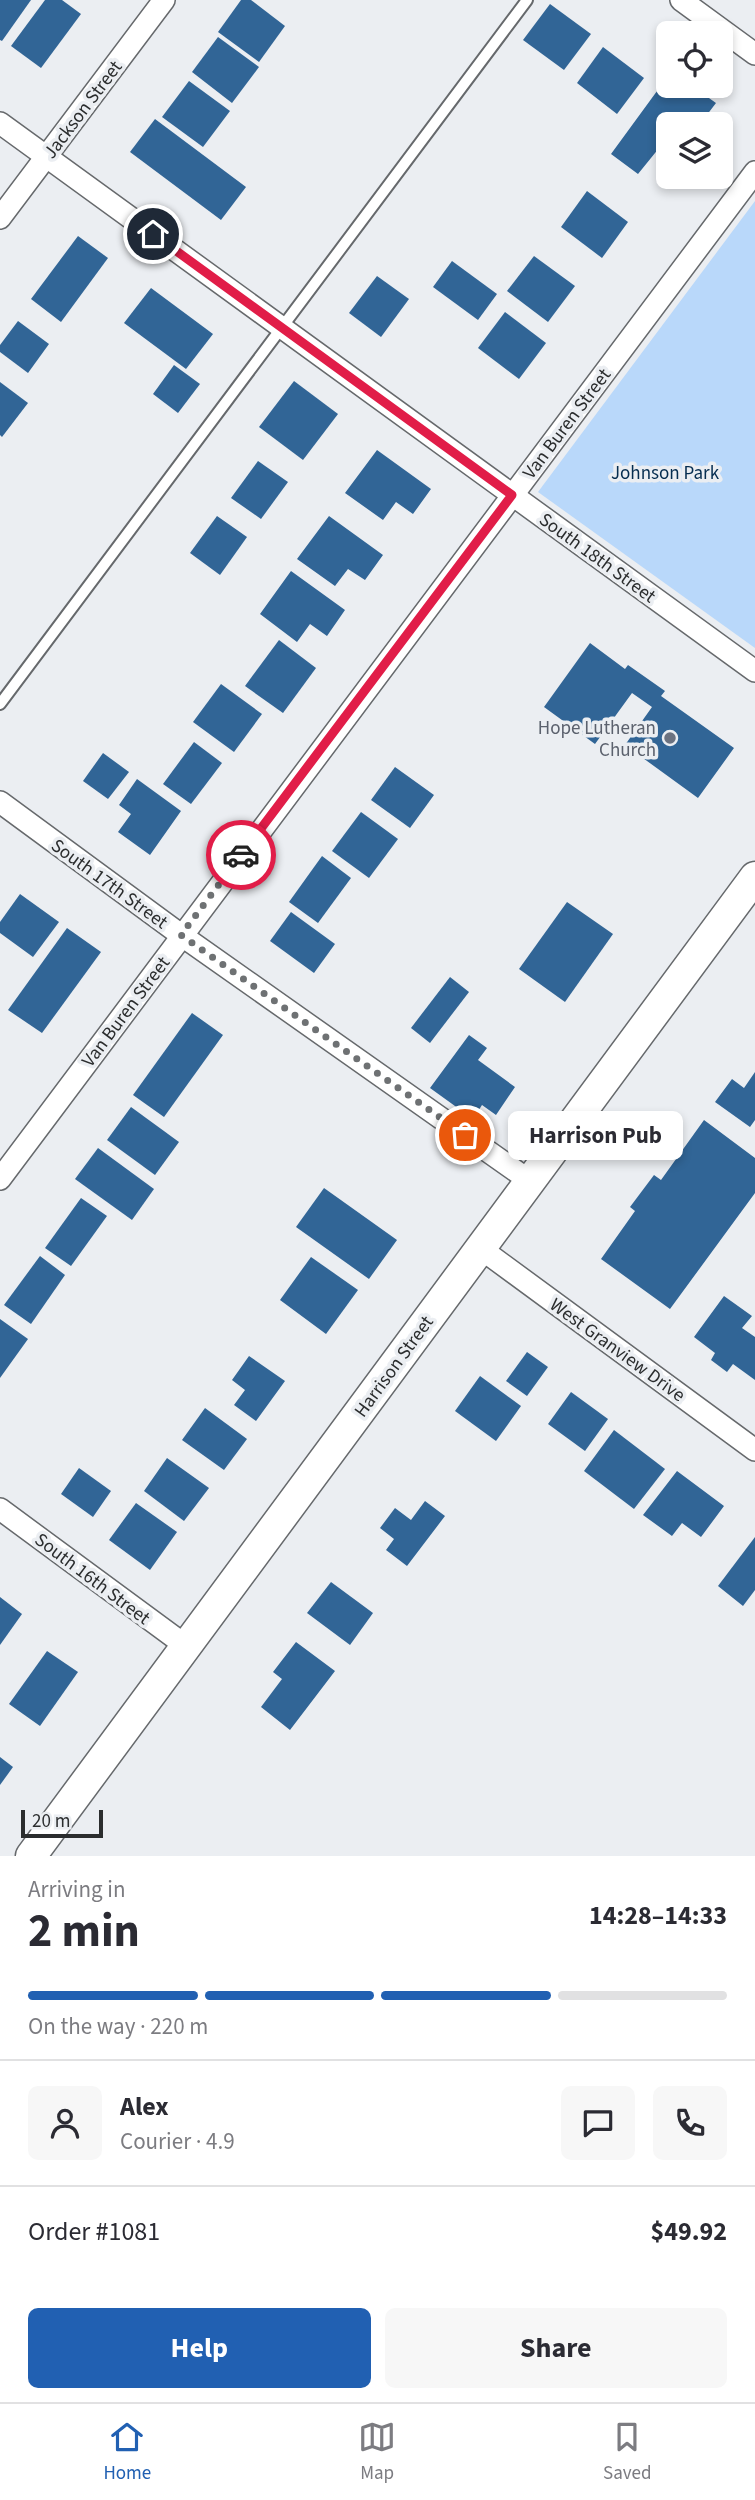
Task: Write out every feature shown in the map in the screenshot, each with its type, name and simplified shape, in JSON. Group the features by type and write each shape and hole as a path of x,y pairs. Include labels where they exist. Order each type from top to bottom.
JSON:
{"street":[{"name":"Jackson Street","path":"0,218 164,0"},
{"path":"681,0 755,54"},
{"name":"South 18th Street","path":"0,123 755,671"},
{"name":"Van Buren Street","path":"0,1180 755,172"},
{"name":"South 17th Street","path":"0,802 181,935 530,1181"},
{"name":"Harrison Street","path":"31,1856 755,877"},
{"name":"West Granview Drive","path":"480,1248 755,1450"},
{"name":"South 16th Street","path":"0,1509 186,1646"}],"lane":[{"path":"0,704 527,0"}],"green space":[{"name":"Johnson Park","path":"755,201 755,648 538,492"}],"building":[{"path":"0,0 31,0 2,41 0,40"},
{"path":"45,0 62,0 81,14 41,68 11,46"},
{"path":"241,0 251,0 285,26 259,62 218,32"},
{"path":"550,4 591,34 564,70 523,40"},
{"path":"218,37 259,67 232,103 192,72"},
{"path":"603,47 644,78 617,114 577,83"},
{"path":"189,81 230,111 203,147 162,117"},
{"path":"656,92 656,98 709,98 716,103 709,112 656,112 656,152 638,174 611,154"},
{"path":"155,119 246,187 221,220 130,152"},
{"path":"587,191 628,222 602,258 561,227"},
{"path":"78,236 108,258 61,322 31,299"},
{"path":"534,256 575,286 548,322 507,291"},
{"path":"452,261 497,294 478,320 433,287"},
{"path":"377,276 409,299 381,337 349,313"},
{"path":"151,288 213,334 186,369 124,323"},
{"path":"505,312 546,343 519,379 478,348"},
{"path":"18,321 49,344 28,373 0,352 0,345"},
{"path":"174,365 200,384 178,413 153,394"},
{"path":"294,381 338,414 303,460 259,427"},
{"path":"0,382 28,403 2,437 0,435"},
{"path":"377,450 431,489 413,514 396,502 383,520 345,493"},
{"path":"258,461 288,482 261,519 231,498"},
{"path":"217,516 247,537 220,575 190,553"},
{"path":"329,516 383,555 365,580 348,569 335,586 297,559"},
{"path":"291,571 345,610 327,636 310,624 297,642 260,614"},
{"path":"279,640 316,668 283,713 245,686"},
{"path":"590,643 625,669 628,665 665,691 661,696 734,748 698,798 625,745 652,707 632,693 595,744 544,707"},
{"path":"221,684 262,714 234,752 193,722"},
{"path":"194,742 222,763 191,804 163,784"},
{"path":"103,753 129,772 108,799 83,781"},
{"path":"395,767 434,795 410,828 371,800"},
{"path":"137,779 181,811 150,855 118,832 131,814 119,805"},
{"path":"361,812 398,839 369,878 332,851"},
{"path":"322,856 351,878 318,923 289,902"},
{"path":"20,894 59,922 33,957 0,933 0,922"},
{"path":"567,902 613,934 565,1002 519,969"},
{"path":"291,912 335,944 314,973 270,941"},
{"path":"67,928 101,952 42,1033 8,1010"},
{"path":"450,977 469,992 430,1043 411,1028"},
{"path":"192,1013 223,1035 164,1117 133,1095"},
{"path":"469,1035 487,1048 478,1060 515,1087 496,1115 482,1105 473,1119 430,1088"},
{"path":"755,1072 755,1120 750,1127 715,1102 732,1079 744,1088"},
{"path":"131,1107 179,1142 155,1175 107,1140"},
{"path":"704,1120 755,1158 755,1193 670,1309 601,1259 635,1211 630,1207 654,1175 661,1180"},
{"path":"98,1148 154,1189 132,1220 75,1179"},
{"path":"324,1188 397,1240 369,1279 296,1227"},
{"path":"81,1198 107,1216 71,1266 45,1248"},
{"path":"40,1256 65,1275 31,1324 4,1305"},
{"path":"311,1257 358,1290 326,1334 280,1300"},
{"path":"724,1296 752,1316 742,1328 755,1337 755,1380 733,1364 727,1372 711,1360 715,1353 694,1337"},
{"path":"0,1319 28,1339 0,1378"},
{"path":"527,1352 548,1367 527,1396 506,1381"},
{"path":"249,1356 285,1381 256,1421 234,1405 245,1390 232,1380"},
{"path":"480,1376 521,1406 496,1441 455,1411"},
{"path":"571,1392 608,1419 585,1451 548,1424"},
{"path":"205,1408 247,1439 224,1470 182,1440"},
{"path":"614,1430 665,1469 634,1509 584,1471"},
{"path":"167,1458 209,1488 184,1521 144,1491"},
{"path":"79,1468 111,1491 93,1517 61,1494"},
{"path":"677,1471 724,1506 701,1537 682,1523 672,1536 643,1515"},
{"path":"425,1501 445,1516 407,1566 386,1550 394,1539 380,1528 395,1508 411,1520"},
{"path":"136,1503 177,1532 150,1570 109,1540"},
{"path":"755,1537 755,1590 743,1606 718,1586"},
{"path":"331,1582 373,1613 350,1645 307,1613"},
{"path":"0,1597 22,1614 0,1645"},
{"path":"296,1642 335,1671 290,1730 261,1707 282,1679 273,1672"},
{"path":"47,1651 78,1672 40,1726 9,1704"},
{"path":"0,1757 13,1767 0,1785"}],"way so far":[{"path":"241,855 181,935 465,1135"}],"place":[{"name":"Hope Lutheran Church","path":"670,738"},
{"name":"Harrison Pub","path":"465,1135"}],"route":[{"path":"153,234 512,495 241,855"}]}
